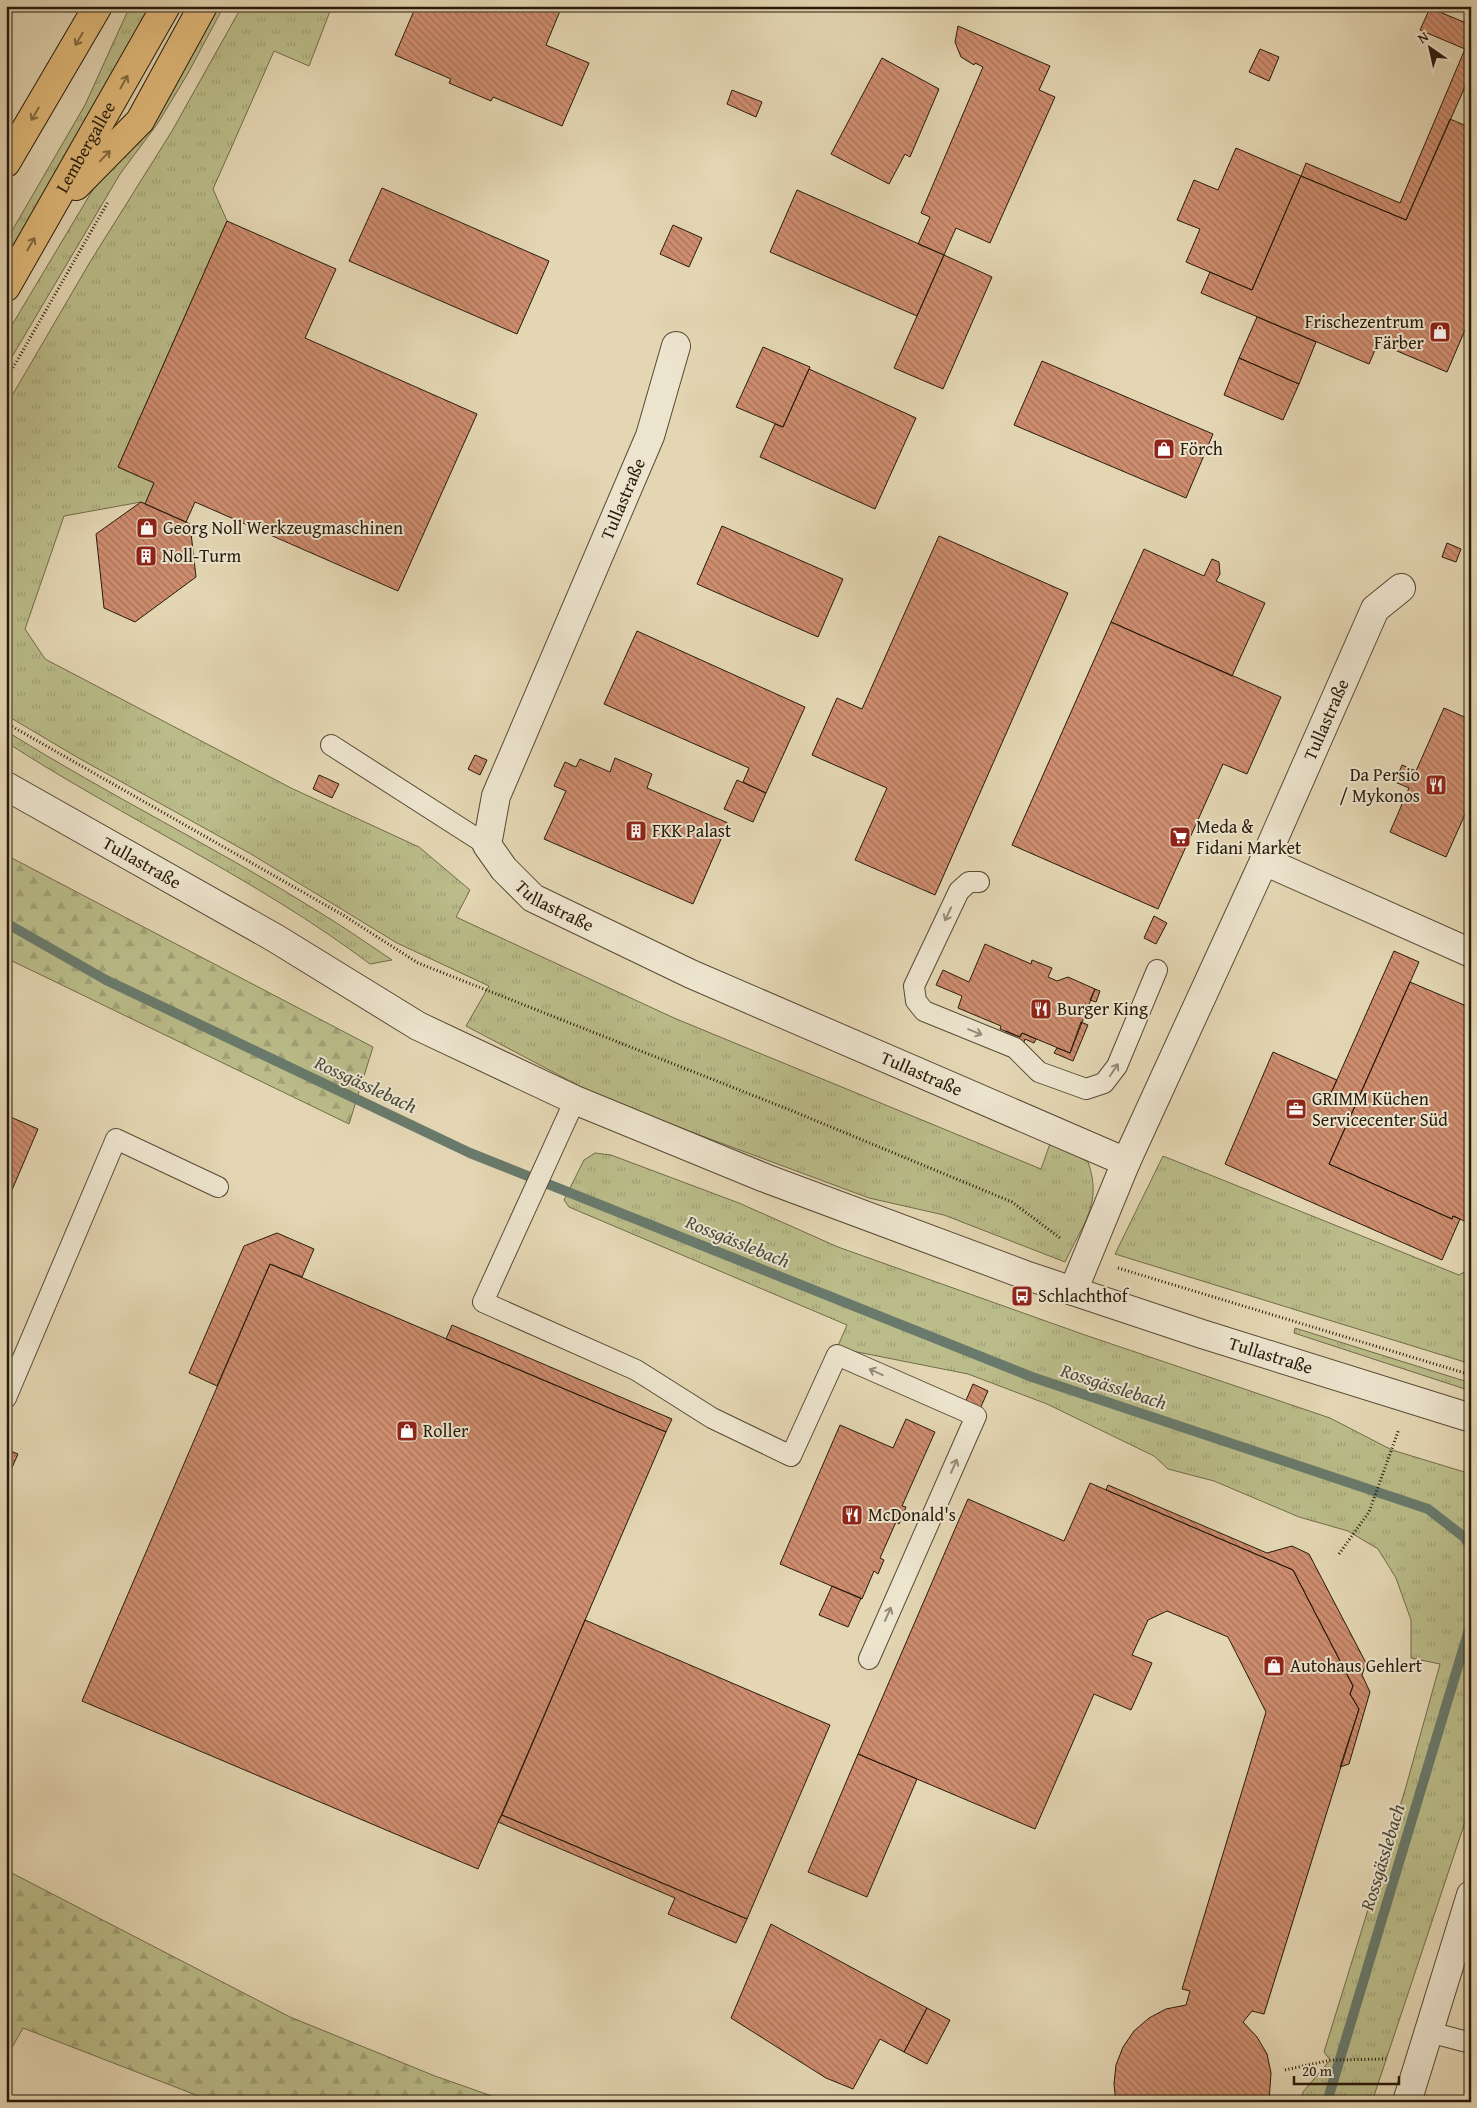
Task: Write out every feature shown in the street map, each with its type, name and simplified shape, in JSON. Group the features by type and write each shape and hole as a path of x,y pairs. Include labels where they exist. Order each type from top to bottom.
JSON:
{"main road":[{"path":"6,163 98,6"},
{"name":"Lembergallee","path":"6,287 166,6"},
{"path":"47,216 140,120 203,6"}],"street":[{"name":"Tullastraße","path":"676,346 650,436 496,796 487,845 504,869 533,898 691,974 1126,1162"},
{"name":"Tullastraße","path":"1073,1291 1126,1162 1264,861 1375,610 1401,588"},
{"name":"Tullastraße","path":"6,786 56,816 275,938 418,1026 575,1100 766,1178 1073,1291 1202,1334 1471,1418"},
{"name":"Tullastraße","path":"6,804 56,816"},
{"path":"1264,861 1471,953"},
{"path":"1407,2102 1471,1895"}],"lane":[{"path":"331,745 487,845"},
{"path":"979,882 969,882 959,891 914,986 916,1001 924,1011 1015,1048 1039,1072 1086,1089 1104,1083 1117,1066 1157,970"},
{"path":"575,1100 560,1137 483,1302 636,1370 712,1418 791,1456 837,1355 976,1416 868,1659"},
{"path":"6,1398 116,1139 218,1187"},
{"path":"1429,2032 1471,2043"}],"path":[{"path":"6,380 114,195"},
{"path":"6,723 336,911 418,963 790,1110 1012,1202 1087,1258 1471,1375"},
{"path":"1339,1554 1369,1512 1410,1398"},
{"path":"1285,2070 1331,2060 1355,2058"}],"green space":[{"path":"130,6 150,6 106,87 6,257 6,241 85,105"},
{"path":"213,6 224,6 187,75 158,123 120,174 6,367 6,335 98,181"},
{"path":"242,6 332,6 309,66 274,51 213,189 227,221 118,467 154,483 145,504 141,502 64,516 25,629 45,659 291,788 419,847 470,890 456,917 674,1018 1041,1169 1051,1141 1088,1162 1092,1177 1092,1202 1084,1225 1065,1262 944,1215 869,1198 608,1101 466,1026 489,986 397,943 251,854 75,756 6,715 6,406 90,262 172,131"},
{"path":"6,731 280,888 392,960 370,964 282,904 6,742"},
{"path":"6,855 373,1047 349,1124 6,958"},
{"path":"595,1153 611,1155 739,1203 838,1247 1085,1335 1330,1418 1392,1450 1471,1474 1471,1804 1372,2102 1301,2102 1303,2092 1330,2060 1324,2052 1405,1790 1440,1664 1411,1658 1411,1620 1396,1578 1378,1549 1348,1531 1299,1517 1214,1481 1168,1469 1154,1456 1047,1404 968,1374 837,1348 847,1325 569,1207 564,1200 584,1160"},
{"path":"1163,1156 1459,1275 1471,1268 1471,1364 1115,1254"},
{"path":"1295,1328 1471,1383 1471,1391 1294,1333"},
{"path":"6,1870 290,2017 435,2076 509,2102 214,2102 23,2028 6,2058"}],"building":[{"path":"416,6 456,6 465,10 467,6 562,6 546,45 589,63 562,126 493,97 491,101 449,83 451,79 395,55"},
{"path":"1430,8 1471,25 1471,73 1406,220 1301,176 1306,163 1400,203 1465,49 1420,30"},
{"path":"958,26 1050,66 1039,90 1055,97 990,243 956,228 944,255 918,244 930,217 921,213 983,67 975,63 974,65 961,57 955,42"},
{"path":"1260,49 1279,57 1269,81 1249,72"},
{"path":"882,58 939,89 910,157 905,154 889,184 831,154"},
{"path":"732,90 762,102 756,117 727,104"},
{"path":"1450,119 1471,128 1471,216 1466,227 1471,229 1471,316 1447,372 1378,343 1369,364 1201,293 1210,272 1252,290 1301,176 1406,220"},
{"path":"1236,148 1301,176 1252,290 1186,262 1200,229 1177,220 1194,180 1218,190"},
{"path":"382,188 549,261 517,334 349,261"},
{"path":"797,190 944,255 917,316 770,252"},
{"path":"227,221 336,269 305,338 477,414 398,591 195,502 186,522 145,504 154,483 118,467"},
{"path":"673,225 702,238 689,267 660,254"},
{"path":"944,255 992,277 943,389 894,368"},
{"path":"1257,317 1316,342 1299,384 1239,358"},
{"path":"763,347 810,367 783,427 736,407"},
{"path":"1239,358 1299,384 1283,420 1224,395"},
{"path":"1042,361 1213,434 1186,498 1014,425"},
{"path":"809,369 916,418 875,509 760,457 775,424 783,427"},
{"name":"Noll-Turm","path":"141,502 190,524 196,577 135,622 104,608 96,534"},
{"path":"722,526 843,579 818,637 697,584"},
{"path":"939,536 1068,593 935,895 855,860 887,788 812,755 837,698 862,709"},
{"path":"1447,543 1461,549 1456,562 1442,557"},
{"path":"1144,549 1204,576 1212,559 1219,562 1220,574 1216,581 1265,603 1232,676 1111,622"},
{"path":"1111,622 1281,697 1247,774 1223,764 1158,909 1012,845"},
{"path":"637,631 805,707 766,793 743,782 749,768 604,704"},
{"name":"Da Persio / Mykonos","path":"1444,708 1471,720 1471,801 1446,857 1390,832 1409,788 1395,782 1402,765 1416,771"},
{"path":"475,755 487,760 480,775 468,769"},
{"name":"FKK Palast","path":"615,758 652,774 647,788 728,823 693,904 544,839 566,791 554,786 565,762 576,767 580,759 610,772"},
{"path":"319,775 339,784 332,798 313,789"},
{"path":"737,780 766,793 753,822 724,809"},
{"path":"1154,916 1167,923 1156,944 1144,938"},
{"path":"985,944 1031,964 1032,960 1052,968 1048,977 1057,981 1068,977 1095,989 1070,1053 1022,1033 1020,1037 1000,1029 1001,1026 958,1008 962,996 936,985 943,970 969,982"},
{"path":"1394,951 1419,962 1356,1104 1331,1093"},
{"path":"1410,982 1471,1008 1471,1224 1453,1216 1452,1219 1329,1164"},
{"path":"1095,989 1100,991 1096,1002 1090,1000"},
{"path":"1081,1022 1088,1025 1073,1061 1054,1053 1057,1048 1070,1053"},
{"path":"1006,1031 1020,1037 1022,1033 1036,1039 1034,1043 1025,1039 1023,1045 1004,1036"},
{"path":"1273,1052 1337,1080 1331,1093 1356,1104 1329,1164 1452,1219 1453,1216 1460,1219 1442,1260 1225,1164"},
{"path":"6,1115 38,1129 6,1204"},
{"path":"277,1233 314,1249 302,1277 270,1264 217,1386 189,1373 244,1246"},
{"path":"270,1264 666,1432 478,1869 82,1701"},
{"path":"452,1325 672,1419 666,1432 446,1339"},
{"path":"973,1384 988,1391 979,1411 964,1405"},
{"name":"McDonald's","path":"906,1419 935,1432 902,1506 906,1507 899,1524 896,1522 880,1558 884,1560 878,1574 874,1571 862,1599 780,1564 840,1425 893,1448"},
{"path":"6,1449 18,1454 6,1481"},
{"path":"1090,1483 1293,1570 1353,1686 1350,1694 1359,1709 1264,2014 1252,2011 1243,2022 1257,2037 1267,2054 1271,2073 1269,2102 1116,2102 1114,2084 1116,2065 1123,2047 1134,2031 1149,2018 1166,2009 1186,2005 1190,1991 1182,1989 1266,1712 1228,1637 1167,1611 1148,1620 1132,1655 1152,1663 1131,1710 1094,1694 1035,1829 858,1754 968,1499 1064,1541"},
{"path":"1108,1485 1267,1553 1292,1546 1309,1554 1366,1663 1362,1675 1370,1692 1349,1764 1340,1767 1359,1709 1350,1694 1353,1686 1293,1570 1106,1490"},
{"path":"832,1586 861,1598 848,1627 819,1615"},
{"path":"585,1620 830,1725 747,1919 502,1815"},
{"path":"858,1754 917,1779 867,1897 808,1872"},
{"path":"502,1815 747,1919 736,1943 668,1914 675,1898 498,1822"},
{"path":"771,1924 927,2008 904,2052 880,2039 853,2089 826,2078 731,2018"},
{"path":"927,2008 950,2020 927,2064 904,2052"}],"waterway":[{"name":"Rossgässlebach","path":"6,15 11,6"},
{"name":"Rossgässlebach","path":"6,923 106,980 470,1153 1032,1377 1428,1509 1464,1537 1471,1547"},
{"name":"Rossgässlebach","path":"1327,2102 1471,1623"}],"place":[{"name":"Frischezentrum Färber","path":"1440,332"},
{"name":"Förch","path":"1164,449"},
{"name":"Georg Noll Werkzeugmaschinen","path":"147,528"},
{"name":"Noll-Turm","path":"146,556"},
{"name":"Da Persio / Mykonos","path":"1436,785"},
{"name":"FKK Palast","path":"636,831"},
{"name":"Meda & Fidani Market","path":"1180,837"},
{"name":"Burger King","path":"1041,1009"},
{"name":"GRIMM Küchen Servicecenter Süd","path":"1296,1109"},
{"name":"Schlachthof","path":"1022,1296"},
{"name":"Roller","path":"407,1431"},
{"name":"McDonald's","path":"852,1515"},
{"name":"Autohaus Gehlert","path":"1274,1666"}]}
